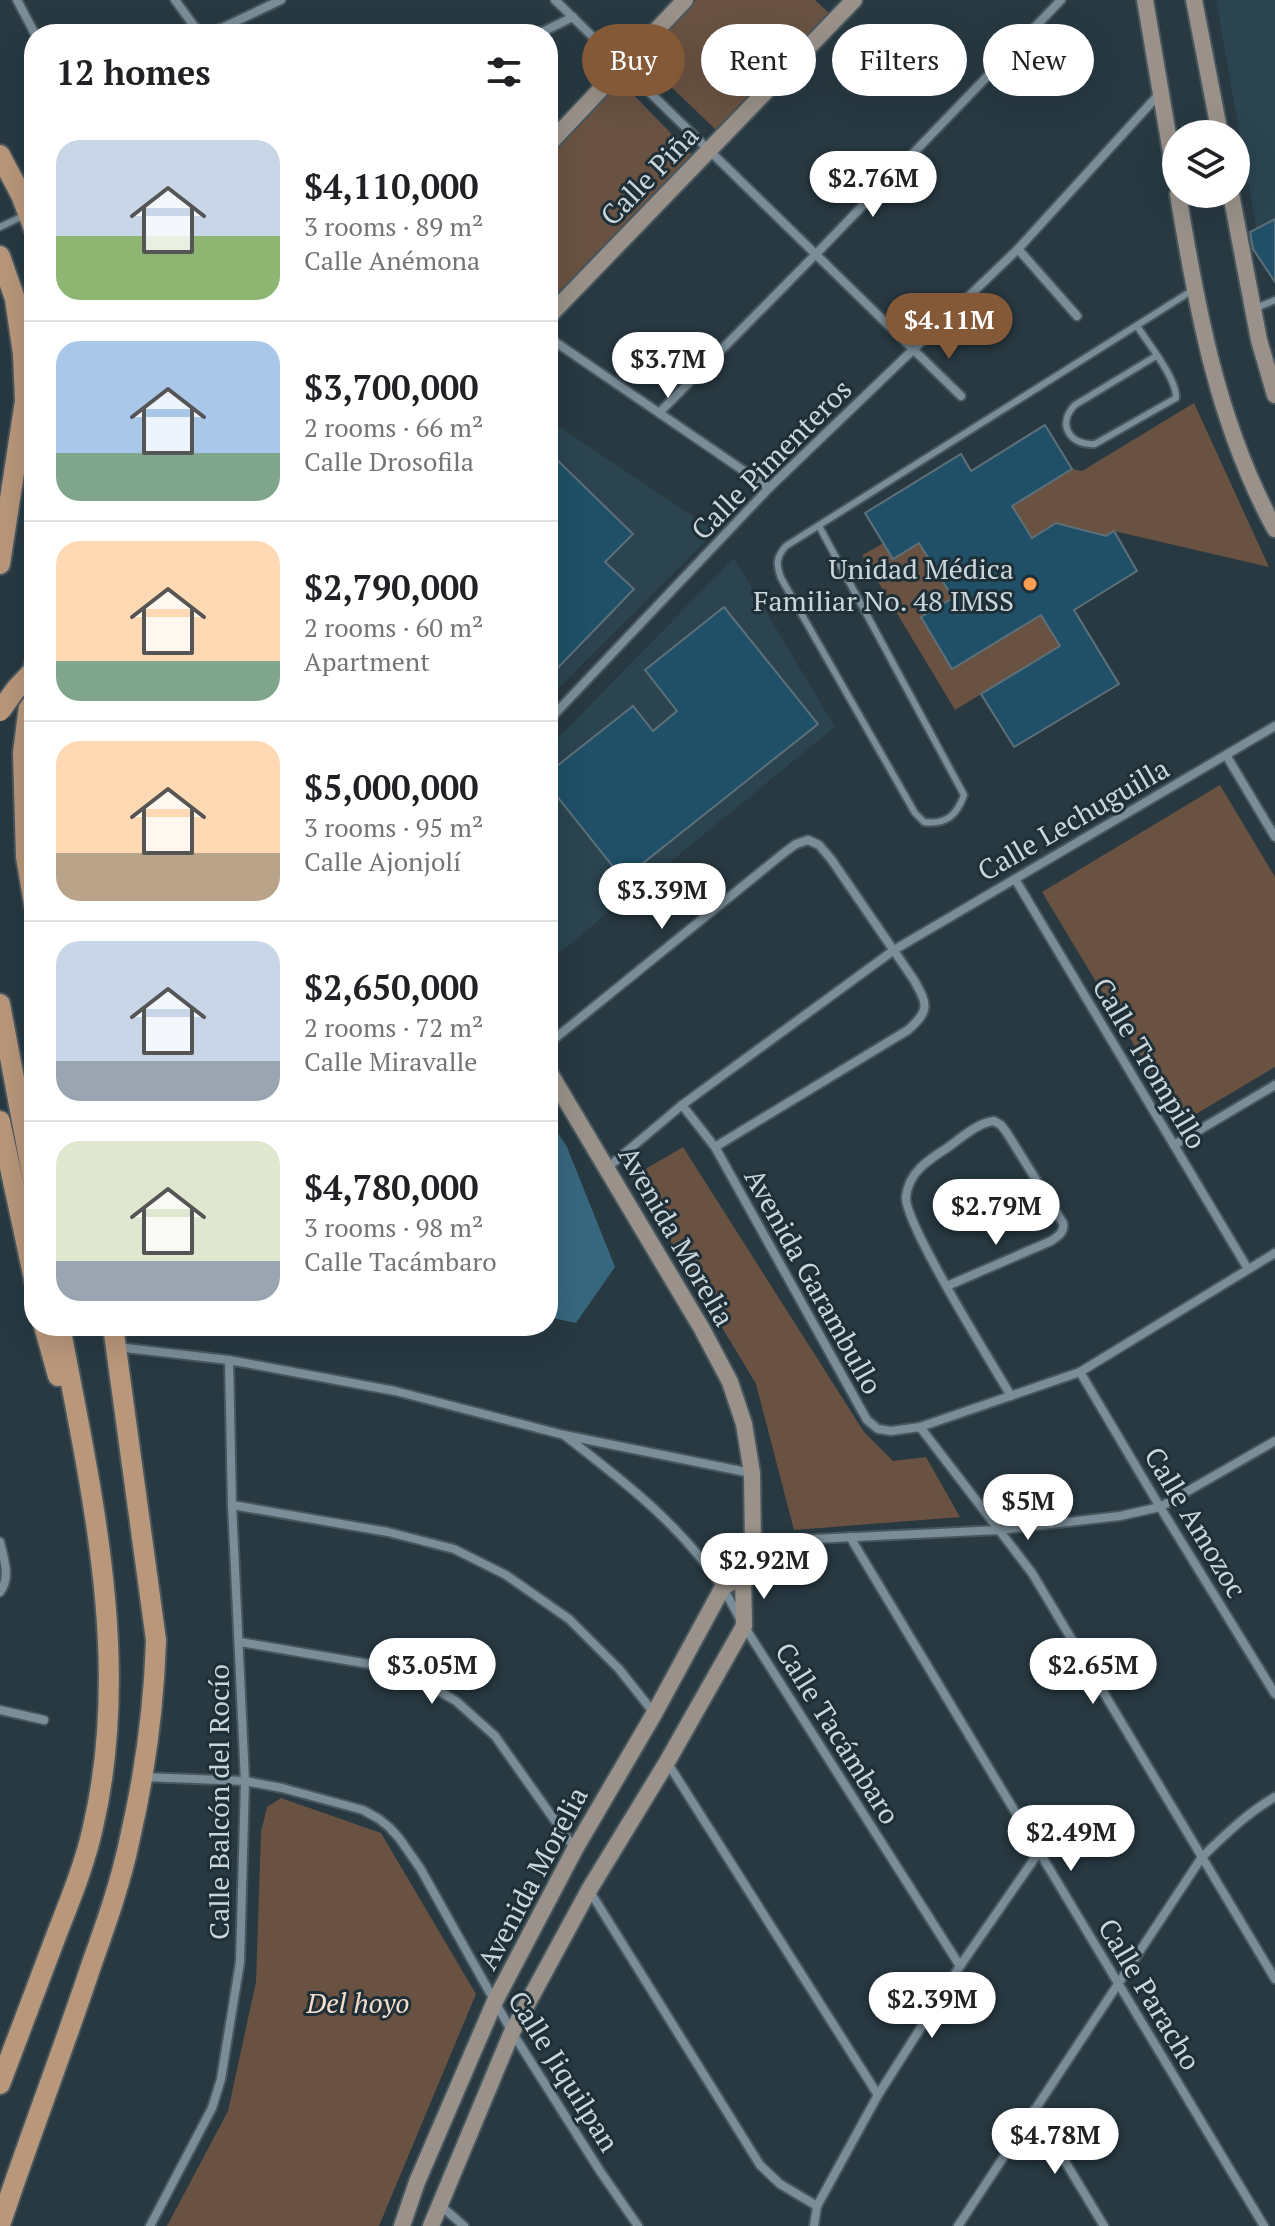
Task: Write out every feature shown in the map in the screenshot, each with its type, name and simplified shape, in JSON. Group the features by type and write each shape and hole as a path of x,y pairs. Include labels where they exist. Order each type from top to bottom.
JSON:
{"main road":[{"path":"662,24 685,0"},
{"name":"Calle Piña","path":"558,307 854,0"},
{"path":"1145,0 1166,120"},
{"path":"1194,0 1217,120"},
{"path":"558,134 595,96"},
{"path":"0,155 24,203"},
{"path":"1180,208 1194,290 1212,369 1240,457 1275,529"},
{"path":"1234,208 1259,340 1275,395"},
{"path":"0,256 15,299 24,378"},
{"path":"0,564 24,408"},
{"path":"0,711 24,680"},
{"path":"24,745 24,788"},
{"path":"0,1004 24,1132"},
{"name":"Avenida Morelia","path":"431,2226 512,2032 589,1890 667,1762 744,1626 743,1576 753,1543 752,1473 744,1424 730,1382 702,1329 558,1087"},
{"path":"0,1121 24,1233"},
{"path":"47,1336 93,1499"},
{"path":"0,2084 85,1859 102,1780 110,1694 109,1649 93,1499 62,1336"},
{"path":"0,2225 113,1902 130,1840 155,1685 156,1640 115,1336"},
{"path":"723,1587 743,1576"},
{"name":"Avenida Morelia","path":"402,2226 417,2182 495,2001 575,1849 723,1587"}],"street":[{"path":"17,0 30,24"},
{"path":"175,0 193,24"},
{"path":"230,24 281,0"},
{"path":"555,0 582,26"},
{"path":"659,413 1061,0"},
{"path":"558,24 573,17"},
{"name":"Calle Pimenteros","path":"558,710 769,488 1018,249 1161,91"},
{"path":"654,96 961,396"},
{"path":"1018,249 1077,316"},
{"path":"558,344 769,488"},
{"name":"Calle Lechuguilla","path":"607,1168 682,1105 894,950 1275,726"},
{"path":"1226,755 1275,837"},
{"path":"558,1036 796,844 808,840 819,845 894,950 926,1001 925,1011 908,1030 715,1147"},
{"name":"Calle Trompillo","path":"1015,879 1248,1269"},
{"path":"1174,1145 1275,1085"},
{"name":"Avenida Garambullo","path":"682,1105 715,1147 867,1420 878,1429 891,1431 920,1427 1080,1372 1275,1253"},
{"path":"947,1286 1051,1241 1064,1227 1007,1133 994,1121 979,1126 924,1163 913,1176 905,1201 910,1217 947,1286 1011,1396"},
{"name":"Calle Tacámbaro","path":"117,1347 229,1360 395,1391 564,1435 752,1473"},
{"name":"Calle Balcón del Rocío","path":"150,2226 212,2108 221,2079 240,1962 245,1781 232,1505 229,1360"},
{"name":"Calle Amozoc","path":"1080,1372 1275,1694"},
{"path":"920,1427 1032,1573 1275,1979"},
{"name":"Calle Tacámbaro","path":"564,1435 617,1476 684,1538 723,1587 744,1626 960,1966"},
{"path":"753,1543 999,1530 1120,1516 1160,1507 1275,1441"},
{"path":"232,1505 388,1532 454,1549 506,1575 569,1619 619,1669 654,1714"},
{"name":"Calle Paracho","path":"850,1537 1264,2226"},
{"path":"0,1542 8,1577 0,1592"},
{"path":"240,1642 375,1665 418,1679 456,1701 495,1736 575,1849"},
{"path":"0,1710 44,1720"},
{"path":"667,1762 878,2095"},
{"name":"Calle Jiquilpan","path":"142,1777 245,1781 282,1788 363,1810 389,1827 420,1868 512,2032 638,2226"},
{"path":"958,2226 1202,1857 1258,1806 1275,1797"},
{"path":"814,2226 817,2206 878,2095 960,1966 1039,1852"},
{"path":"589,1890 760,2165 780,2184 817,2206"},
{"path":"1034,2110 1104,2226"},
{"path":"439,2204 464,2226"}],"lane":[{"path":"0,227 24,222"},
{"path":"819,526 964,795 953,816 942,822 924,822 915,813 781,578 776,564 779,553 786,546 1194,290"},
{"path":"1253,309 1275,300"},
{"path":"1137,326 1156,356 1175,387 1176,398 1095,444 1085,445 1074,440 1065,422 1075,405 1156,356"}],"shaded area":[{"path":"1216,0 1275,0 1275,222 1257,232 1250,192 1250,120 1237,120"},
{"path":"558,426 715,531 558,689"},
{"path":"734,558 835,727 558,954 558,738"}],"green space":[{"path":"696,0 815,0 830,14 816,28 816,24 701,24 701,96 751,96 717,131 681,96 685,96 685,24 673,24"},
{"path":"607,96 635,96 696,159 558,292 558,146"},
{"path":"1194,403 1269,567 1114,531 1053,568 1012,506 1072,469 1082,471"},
{"path":"931,535 953,598 921,618 952,669 1041,615 1052,634 1068,625 1075,637 955,710 862,555 884,543"},
{"path":"1220,785 1275,877 1275,1067 1181,1123 1042,892"},
{"path":"683,1147 864,1432 893,1461 926,1457 960,1517 794,1530 756,1384 632,1177"},
{"name":"Del hoyo","path":"281,1798 381,1833 476,1994 379,2226 167,2226 228,2111 256,1982 261,1832 267,1807"}],"water":[{"path":"558,1133 567,1147 615,1267 576,1323 558,1319"}],"building":[{"path":"1275,219 1275,282 1253,249 1250,232"},
{"name":"Unidad Médica Familiar No. 48 IMSS","path":"1045,425 1072,469 1012,506 1032,538 1056,523 1106,536 1114,531 1137,571 1074,610 1119,684 1014,747 981,694 1060,646 1041,615 952,669 921,617 953,598 919,543 893,559 865,513 961,454 971,471"},
{"path":"558,461 633,534 605,562 634,589 558,668"},
{"path":"724,607 818,724 623,879 558,798 558,765 633,706 653,731 677,711 645,670"}],"place":[{"name":"Unidad Médica Familiar No. 48 IMSS","path":"1030,584"}]}
